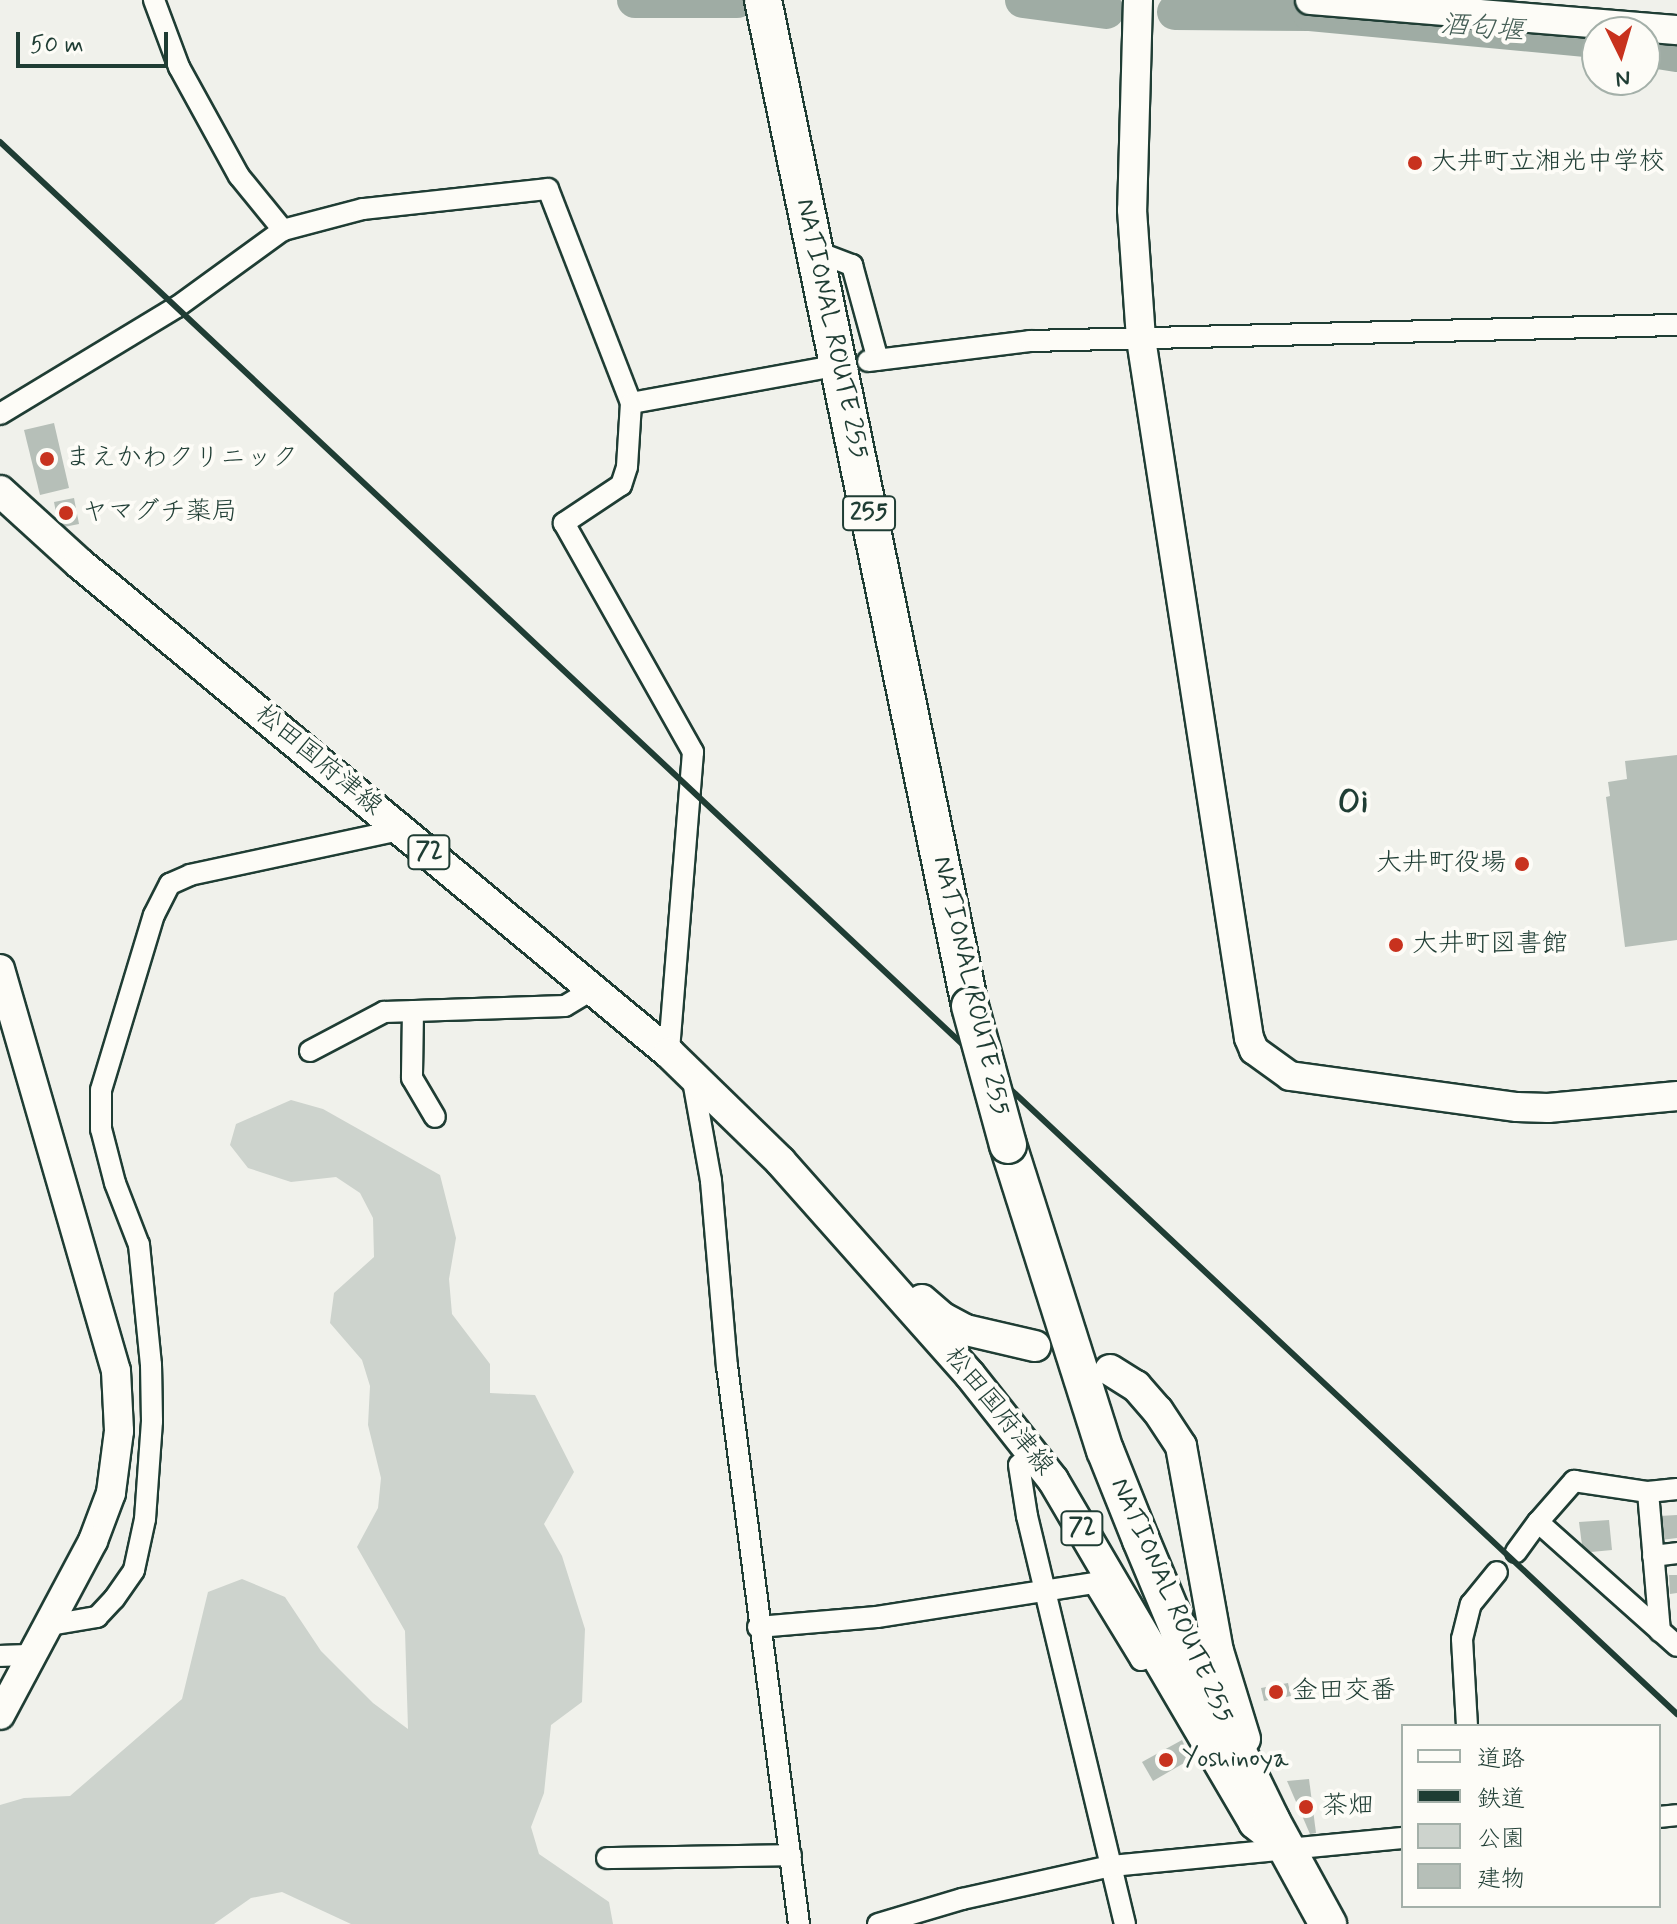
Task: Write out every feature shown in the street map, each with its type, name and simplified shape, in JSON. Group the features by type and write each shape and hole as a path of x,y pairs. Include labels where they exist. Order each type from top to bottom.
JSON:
{"highway":[{"name":"NATIONAL ROUTE 255","path":"765,10 970,1006 1008,1145 1105,1450 1179,1631 1278,1835 1328,1924"}],"main road":[{"name":"松田国府津線","path":"0,491 79,563 669,1053 780,1161 970,1375 1053,1480 1254,1823 1278,1835"},
{"name":"松田国府津線","path":"843,1230 943,1318 966,1330 1035,1346"},
{"path":"1110,1370 1136,1386 1158,1411 1181,1446 1218,1651 1278,1835"}],"street":[{"path":"154,0 179,67 239,176 283,230"},
{"path":"1138,0 1132,210 1141,339 1249,1038 1254,1050 1290,1076 1517,1107 1548,1108 1677,1096"},
{"path":"1310,0 1456,5 1677,30"},
{"path":"0,414 177,307 283,230 363,209 548,189 631,403 627,467 621,485 564,523 645,660 693,752 669,1053"},
{"path":"815,251 852,265 873,361 1030,341 1677,325"},
{"path":"631,403 824,368"},
{"path":"50,1625 97,1617 114,1599 134,1570 145,1519 152,1393 139,1245 115,1183 101,1129 101,1090 154,915 170,884 190,875 400,830"},
{"path":"0,969 116,1371 119,1431 111,1493 93,1541 0,1715"},
{"path":"310,1051 384,1012 565,1006 593,989"},
{"path":"413,1011 412,1078 435,1117"},
{"path":"692,1075 711,1181 727,1366 744,1485 758,1627 799,1924"},
{"path":"1019,1465 1027,1516 1125,1924"},
{"path":"1516,1552 1574,1481 1648,1492 1677,1489"},
{"path":"1648,1492 1660,1631"},
{"path":"1538,1522 1677,1646"},
{"path":"1653,1556 1677,1553"},
{"path":"1467,1724 1462,1639 1471,1604 1497,1572"},
{"path":"758,1627 877,1617 1098,1582 1141,1660 1155,1654"},
{"path":"0,1656 33,1655"},
{"path":"878,1924 991,1891 1278,1835 1401,1838"},
{"path":"607,1858 791,1855"}],"green space":[{"path":"291,1100 323,1109 440,1175 456,1238 449,1279 452,1314 490,1364 490,1393 535,1395 574,1472 544,1524 562,1556 585,1629 582,1702 551,1725 544,1793 531,1827 539,1854 609,1902 613,1924 351,1924 282,1892 251,1898 214,1924 0,1924 0,1805 24,1798 70,1796 182,1699 208,1592 242,1579 285,1597 321,1651 373,1703 408,1729 405,1631 357,1547 378,1508 381,1478 368,1425 370,1386 362,1360 330,1323 334,1293 374,1257 373,1218 360,1193 336,1177 291,1182 248,1168 230,1145 236,1124"}],"building":[{"name":"まえかわクリニック","path":"54,423 69,488 40,495 24,430"},
{"name":"ヤマグチ薬局","path":"74,498 79,524 59,528 54,502"},
{"path":"1677,755 1677,940 1625,947 1606,797 1610,796 1608,782 1627,779 1625,761"},
{"path":"1677,1515 1677,1538 1661,1540 1659,1516"},
{"path":"1609,1520 1612,1550 1591,1552 1582,1545 1579,1522"},
{"path":"1669,1575 1677,1575 1677,1593 1670,1594"},
{"name":"金田交番","path":"1288,1683 1291,1696 1264,1701 1261,1688"},
{"name":"Yoshinoya","path":"1182,1740 1191,1759 1153,1781 1142,1762"},
{"name":"茶畑","path":"1309,1779 1316,1833 1310,1834 1287,1781"}],"waterway":[{"name":"酒匂堰","path":"635,0 737,0"},
{"name":"酒匂堰","path":"1023,0 1106,11"},
{"name":"酒匂堰","path":"1175,12 1310,13 1581,38"},
{"name":"酒匂堰","path":"1661,52 1677,54"}],"railway":[{"path":"0,142 1677,1714"}],"place":[{"name":"大井町立湘光中学校","path":"1415,163"},
{"name":"まえかわクリニック","path":"47,459"},
{"name":"ヤマグチ薬局","path":"66,513"},
{"name":"大井町役場","path":"1522,864"},
{"name":"大井町図書館","path":"1396,945"},
{"name":"金田交番","path":"1276,1692"},
{"name":"Yoshinoya","path":"1166,1760"},
{"name":"茶畑","path":"1306,1807"}],"district":[{"name":"Oi","path":"1353,803"}]}
